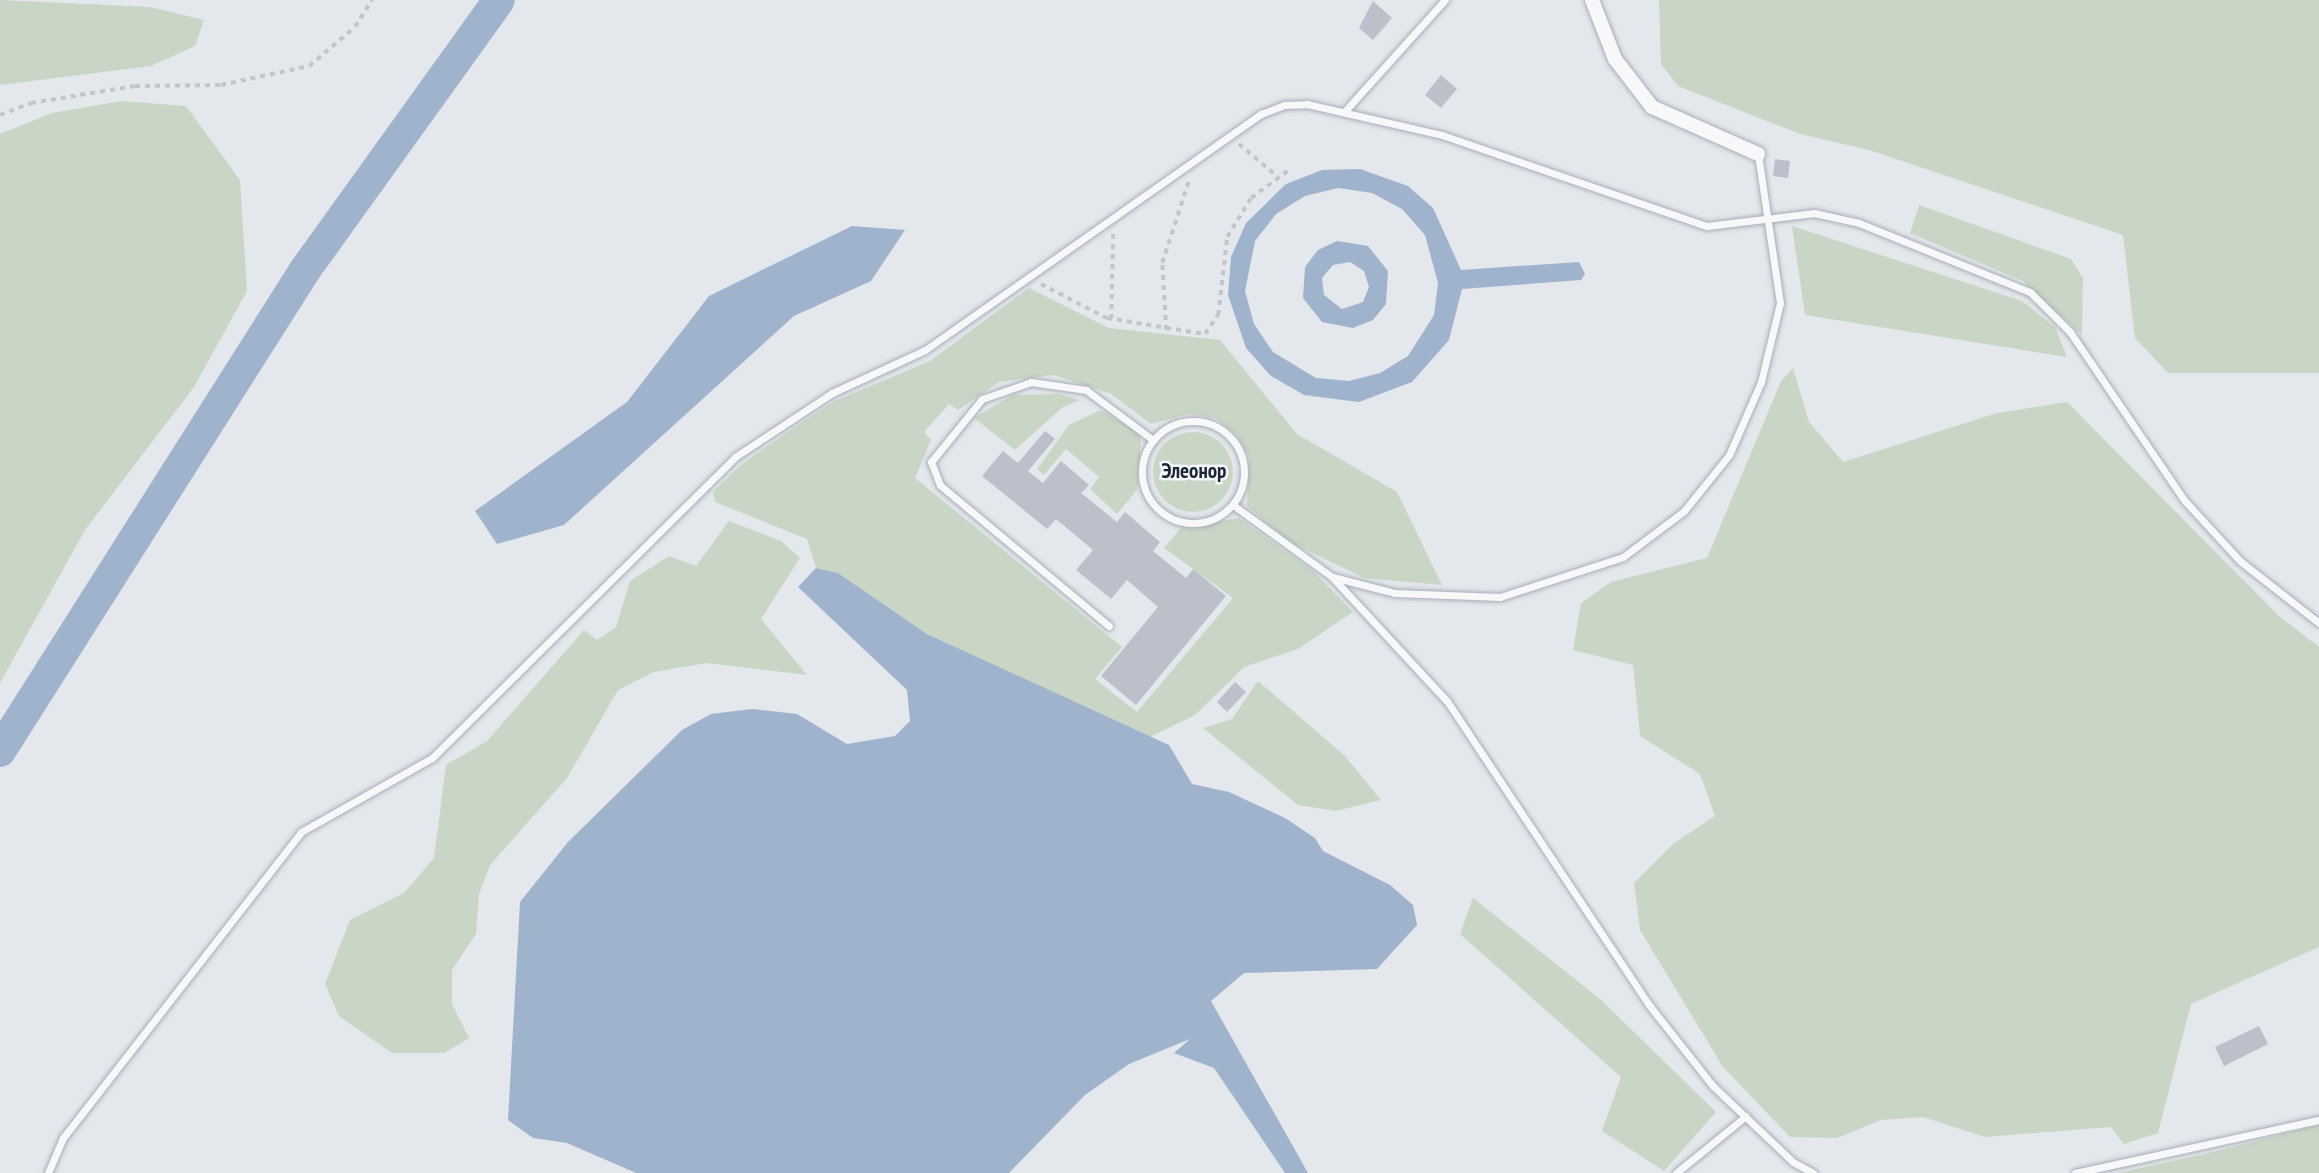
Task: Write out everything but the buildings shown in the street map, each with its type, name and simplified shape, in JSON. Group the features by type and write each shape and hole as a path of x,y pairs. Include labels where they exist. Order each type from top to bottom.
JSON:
{"street":[{"path":"1592,0 1615,60 1652,107 1758,154"}],"lane":[{"path":"1344,112 1445,0"},
{"path":"48,1173 63,1138 301,832 432,758 735,457 832,393 925,350 1230,136 1284,105 1344,112 1442,135 1707,226 1814,213 1859,223 2030,292 2070,332 2185,501 2240,561 2319,623"},
{"path":"1332,577 1395,593 1500,597 1623,557 1684,512 1730,455 1761,382 1780,303 1771,218 1758,154"},
{"path":"1109,626 940,485 931,462 982,399 1031,382 1086,390 1153,440"},
{"path":"1183,421 1218,427 1241,454 1245,471 1233,505 1206,522 1190,524 1160,513 1150,500 1141,470 1153,440 1183,421"},
{"path":"1233,505 1332,577 1447,701 1648,1005 1746,1116 1813,1173"},
{"path":"1676,1173 1746,1116"},
{"path":"2074,1173 2319,1120"}],"path":[{"path":"0,116 31,103 135,86 221,85 309,66 355,27 372,0"},
{"path":"1230,136 1278,177"},
{"path":"1166,330 1161,286 1168,231 1206,153"},
{"path":"1029,278 1111,320 1197,335 1213,328 1227,237 1251,198 1290,169"},
{"path":"1111,320 1115,218"}],"green space":[{"path":"0,0 150,7 204,20 195,46 151,66 0,85"},
{"path":"1659,0 2319,0 2319,373 2168,373 2135,338 2123,235 1869,150 1800,134 1678,86 1661,64"},
{"path":"121,101 186,106 240,180 247,291 194,387 85,530 0,683 0,134 52,113"},
{"path":"1919,205 2071,259 2083,278 2082,335 2023,281 1910,233"},
{"path":"1792,226 2022,301 2055,327 2067,357 1805,315"},
{"path":"1029,288 1109,328 1220,340 1297,434 1397,492 1442,585 1364,578 1290,542 1247,506 1249,457 1236,434 1215,418 1189,414 1151,424 1111,394 1054,375 999,382 958,410 949,404 924,432 931,440 915,478 1122,647 1095,679 1137,712 1233,598 1164,548 1181,528 1239,518 1313,571 1353,612 1298,649 1244,667 1195,715 1148,738 927,634 838,573 816,568 807,539 715,502 713,492 742,464 801,423 835,401 930,361"},
{"path":"1793,368 1809,422 1843,462 1997,413 2067,402 2279,616 2319,647 2319,947 2191,1004 2158,1133 2124,1144 2111,1127 1985,1137 1923,1117 1881,1120 1837,1138 1790,1137 1723,1067 1640,930 1634,883 1673,844 1715,816 1700,774 1640,736 1633,665 1573,650 1581,603 1611,582 1707,558 1781,381"},
{"path":"1059,394 1080,400 1063,407 1015,450 974,418 1012,395"},
{"path":"1100,410 1137,431 1141,441 1137,490 1117,514 1090,489 1099,477 1066,449 1044,475 1037,469 1069,425"},
{"path":"1193,432 1208,435 1221,444 1230,457 1233,472 1230,487 1221,500 1208,509 1193,512 1178,509 1165,500 1156,487 1153,472 1156,457 1165,444 1178,435"},
{"path":"729,521 781,541 800,558 761,619 807,675 707,663 654,672 618,690 567,778 490,865 479,894 476,934 452,970 452,1004 469,1038 444,1053 392,1053 339,1016 325,984 350,920 404,893 434,858 446,765 487,741 584,630 597,640 616,627 630,581 669,556 696,566"},
{"path":"1258,681 1345,756 1381,800 1336,811 1298,805 1203,728 1232,719"},
{"path":"1473,898 1600,999 1716,1112 1664,1171 1602,1131 1621,1077 1460,934"},
{"path":"2319,1125 2319,1173 2118,1173 2209,1153"}],"water":[{"path":"1360,169 1408,186 1433,208 1461,270 1579,262 1585,274 1581,280 1462,289 1449,340 1412,382 1359,402 1304,395 1271,376 1246,348 1228,295 1231,257 1246,223 1286,184 1322,170","holes":["1338,188 1372,193 1402,209 1425,235 1438,283 1434,315 1408,356 1380,373 1349,381 1316,378 1273,352 1254,324 1245,291 1255,241 1276,214 1305,196"]},
{"path":"852,226 905,230 871,281 794,316 564,525 497,544 475,511 627,402 709,296"},
{"path":"1337,241 1368,246 1388,271 1386,304 1373,320 1353,328 1322,322 1303,298 1305,267 1318,250","holes":["1350,262 1364,271 1369,287 1363,302 1342,309 1324,295 1322,278 1333,265"]},
{"path":"816,568 838,573 927,634 1169,745 1192,784 1229,792 1285,818 1315,838 1323,851 1390,885 1413,905 1417,925 1377,969 1244,973 1211,1001 1308,1173 1285,1173 1214,1068 1174,1053 1190,1039 1129,1064 1085,1095 1009,1173 636,1173 567,1143 533,1138 508,1120 520,902 568,842 682,730 711,714 752,709 797,714 847,744 895,736 910,721 907,690 798,587"}],"waterway":[{"path":"0,751 305,270 499,0"}],"district":[{"name":"Элеонор","path":"1194,471"}]}
